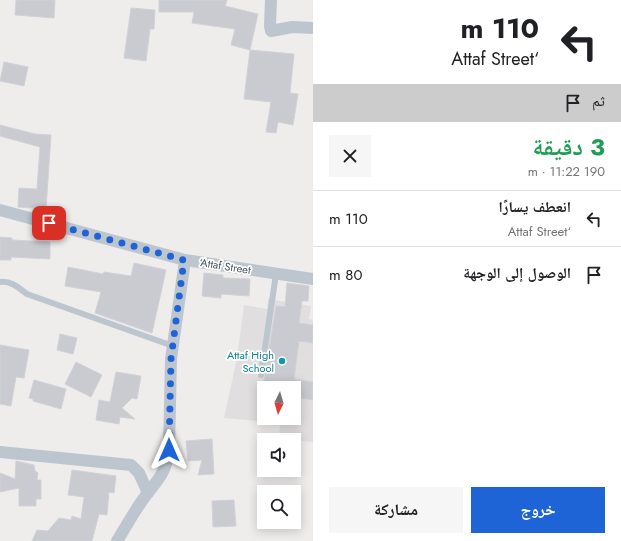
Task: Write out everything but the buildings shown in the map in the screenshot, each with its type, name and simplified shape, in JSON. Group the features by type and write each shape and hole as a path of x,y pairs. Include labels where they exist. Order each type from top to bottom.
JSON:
{"street":[{"path":"271,0 271,31 292,27 313,28"},
{"name":"‘Attaf Street","path":"0,210 184,260 313,279"},
{"path":"116,541 148,493 162,476 167,465 169,450 169,389 184,260"},
{"path":"0,452 131,465 140,473 148,493"}],"lane":[{"path":"261,375 276,274"},
{"path":"0,282 5,281 15,285 26,294 173,346"}],"shaded area":[{"path":"268,299 311,306 309,319 313,320 313,442 301,441 301,433 279,433 280,425 301,425 301,381 257,381 257,421 224,418 237,358 244,305 267,309"}],"place":[{"name":"Attaf High School","path":"282,361"}],"route":[{"path":"49,223 184,260 171,359 169,389 169,450"}]}
